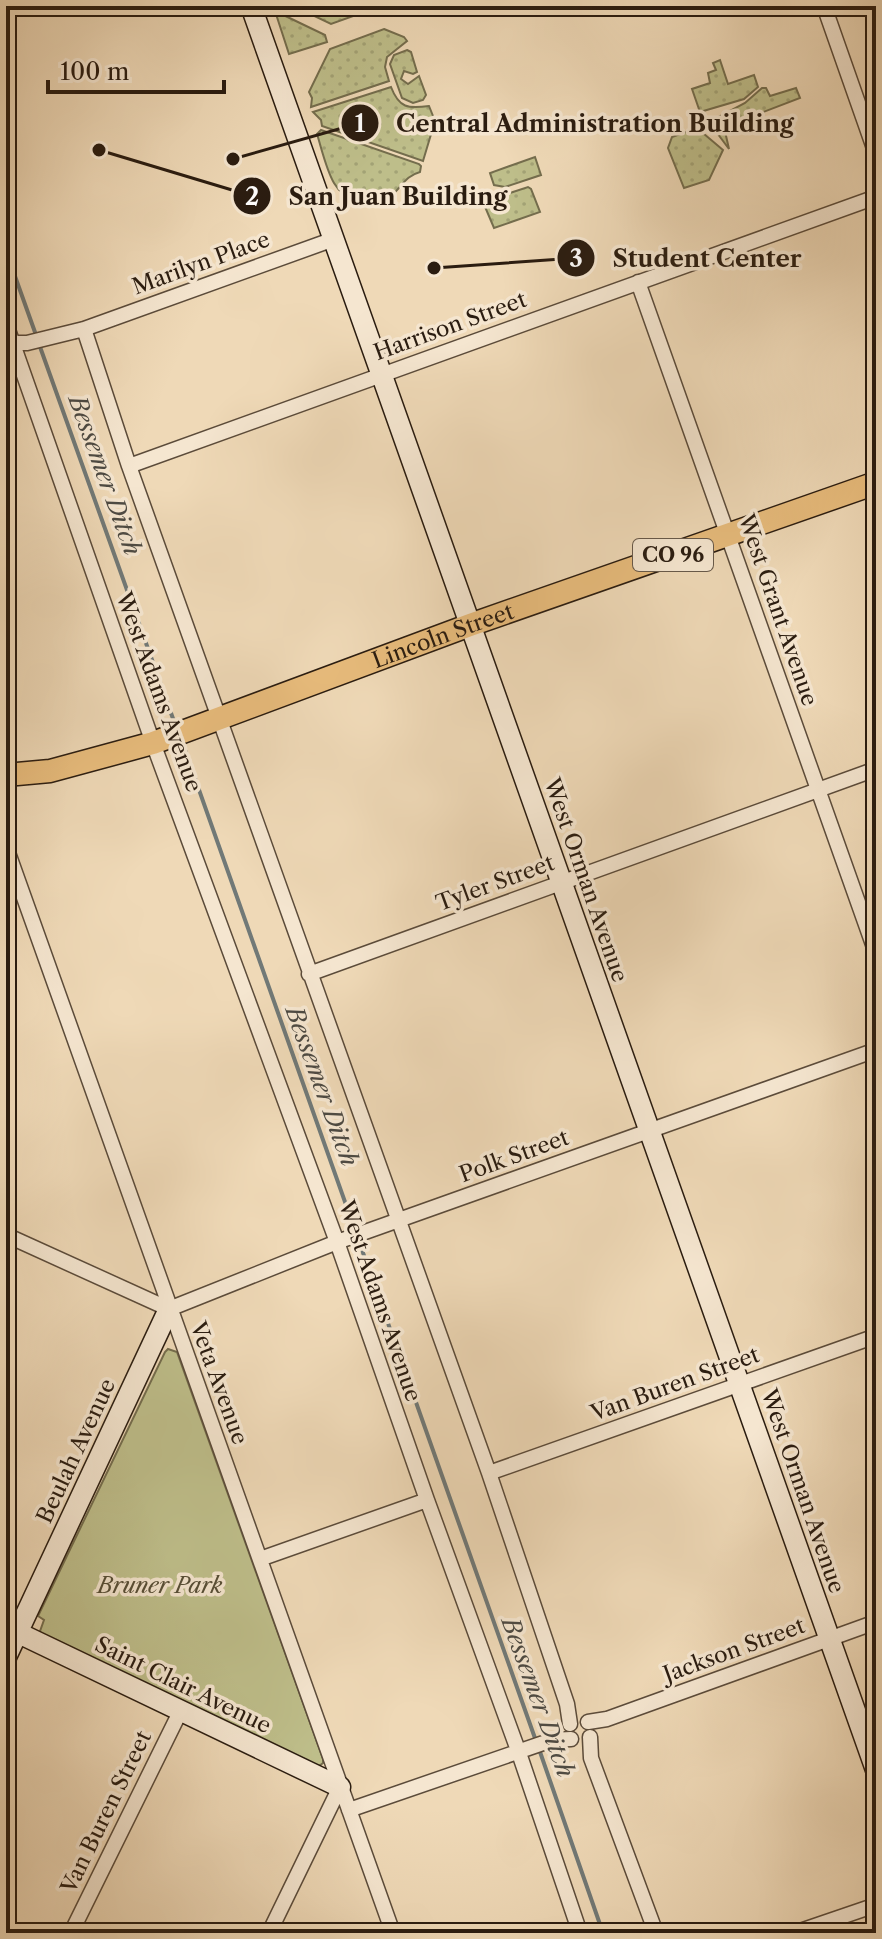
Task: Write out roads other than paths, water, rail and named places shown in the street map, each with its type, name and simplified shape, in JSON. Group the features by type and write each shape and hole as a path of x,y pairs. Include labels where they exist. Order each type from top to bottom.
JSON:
{"main road":[{"name":"Lincoln Street","path":"6,775 50,771 161,740 470,625 876,483"}],"street":[{"name":"West Orman Avenue","path":"251,6 876,1770"},
{"path":"824,6 876,154"},
{"name":"Harrison Street","path":"129,466 876,197"},
{"name":"Marilyn Place","path":"15,343 52,339 84,329 334,239"},
{"name":"West Grant Avenue","path":"638,282 876,953"},
{"name":"West Adams Avenue","path":"6,324 161,740 427,1500 524,1751 580,1933"},
{"name":"West Adams Avenue","path":"84,329 212,720 309,974 489,1473 574,1732 591,1758 656,1933"},
{"name":"Tyler Street","path":"309,974 876,769"},
{"name":"Veta Avenue","path":"6,847 9,867 393,1933"},
{"name":"Polk Street","path":"169,1309 337,1242 876,1050"},
{"path":"7,1238 169,1309"},
{"name":"Beulah Avenue","path":"6,1657 12,1630 169,1309"},
{"name":"Van Buren Street","path":"489,1473 876,1336"},
{"path":"260,1559 427,1500"},
{"name":"Jackson Street","path":"349,1810 524,1751 876,1622"},
{"name":"Saint Clair Avenue","path":"12,1630 340,1787"},
{"name":"Van Buren Street","path":"71,1933 181,1710"},
{"path":"269,1933 340,1787"},
{"path":"794,1933 876,1905"}],"waterway":[{"name":"Bessemer Ditch","path":"6,251 36,335"},
{"name":"Bessemer Ditch","path":"39,344 176,727"},
{"name":"Bessemer Ditch","path":"181,739 536,1741"},
{"name":"Bessemer Ditch","path":"539,1749 603,1933"}],"place":[{"name":"San Juan Building","path":"99,150"},
{"name":"Central Administration Building","path":"233,159"},
{"name":"Student Center","path":"434,268"}],"park label":[{"name":"Bruner Park","path":"160,1585"}]}
